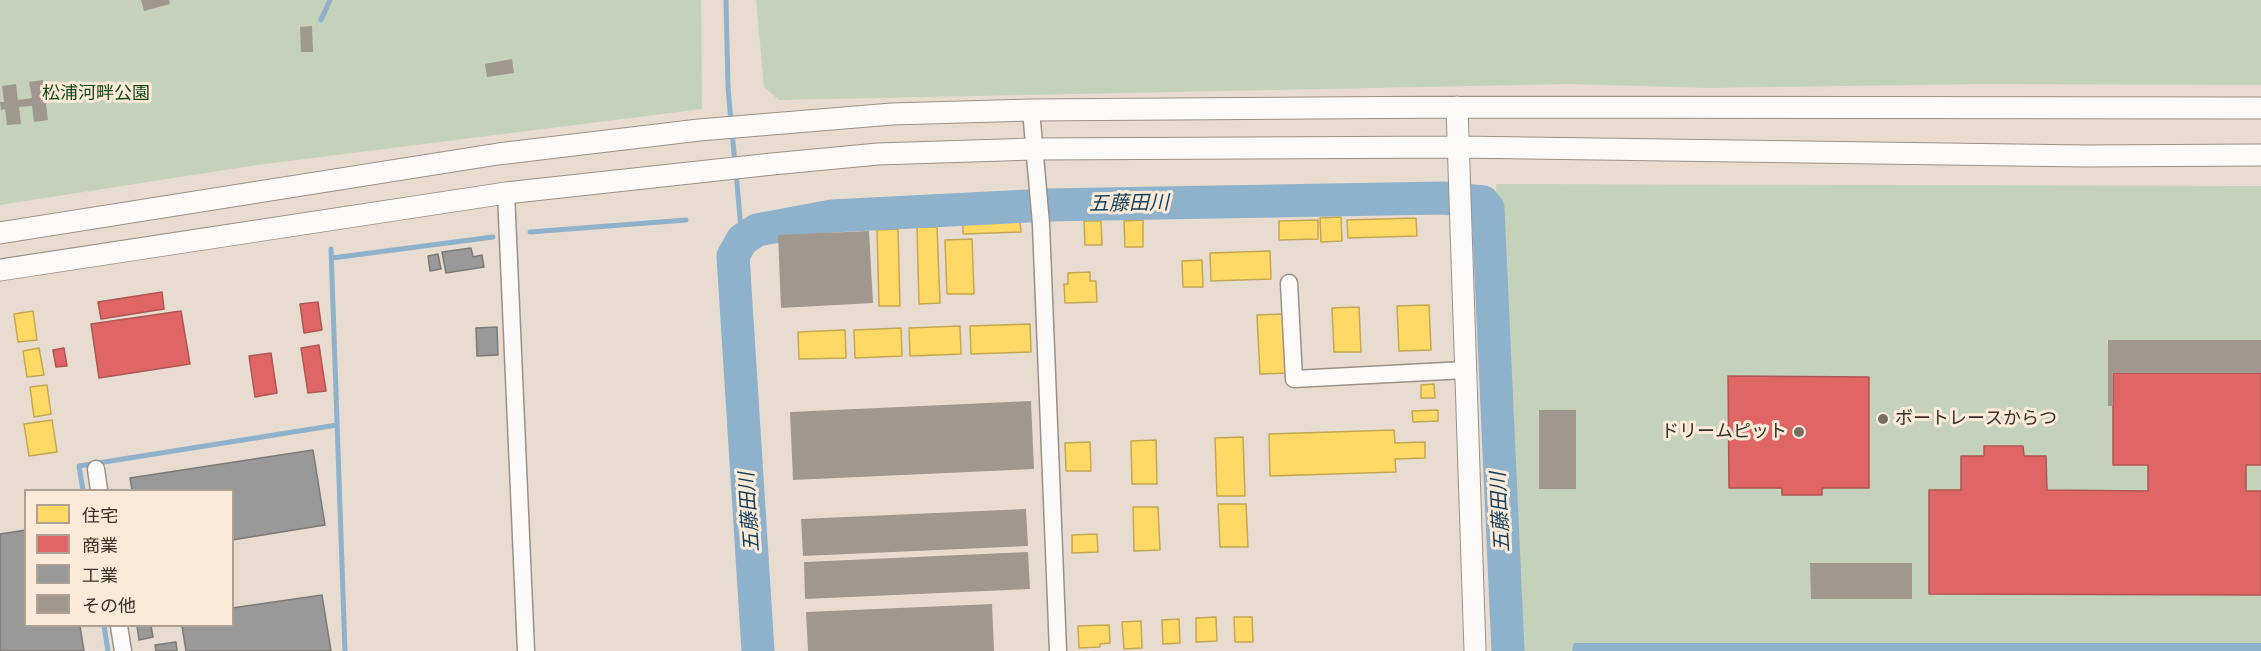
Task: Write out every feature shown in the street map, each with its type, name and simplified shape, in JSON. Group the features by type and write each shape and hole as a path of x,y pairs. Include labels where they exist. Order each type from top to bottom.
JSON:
{"street":[{"path":"1457,107 1475,651"},
{"path":"0,233 498,154 699,130 892,114 1031,110 1457,107 2261,108"},
{"path":"1031,110 1041,224 1058,651"},
{"path":"0,270 506,193 878,154 1035,149 1458,147 2085,156 2261,155"},
{"path":"506,193 526,651"},
{"path":"1289,284 1294,379 1465,370"},
{"path":"96,469 99,489"},
{"path":"119,627 123,651"}],"green space":[{"name":"松浦河畔公園","path":"0,0 701,0 702,109 257,165 0,205"},
{"path":"756,0 2261,0 2261,85 1982,84 1706,88 1570,84 779,100 764,87"},
{"name":"ボートレースからつ","path":"1496,184 2261,186 2261,651 1515,651"}],"water":[{"path":"1574,643 2261,643 2261,651 1572,651"}],"building: 住宅":[{"path":"1341,217 1342,241 1321,242 1320,218"},
{"path":"1416,218 1417,236 1348,238 1347,220"},
{"path":"1143,220 1143,247 1125,247 1124,221"},
{"path":"1318,220 1318,239 1279,240 1279,221"},
{"path":"1020,221 1021,232 963,234 963,223"},
{"path":"1084,221 1101,221 1102,245 1085,245"},
{"path":"917,227 937,227 940,303 919,304"},
{"path":"898,229 900,306 879,306 877,230"},
{"path":"972,239 974,294 947,294 945,240"},
{"path":"1270,251 1271,279 1211,281 1210,253"},
{"path":"1202,260 1203,287 1183,287 1182,261"},
{"path":"1090,272 1090,281 1096,281 1097,302 1065,303 1064,284 1068,284 1068,273"},
{"path":"1429,305 1431,350 1399,351 1397,306"},
{"path":"1359,307 1361,352 1334,352 1332,308"},
{"path":"33,311 37,340 18,342 14,314"},
{"path":"1285,314 1287,373 1260,374 1257,315"},
{"path":"1030,324 1031,352 971,354 970,326"},
{"path":"960,326 961,354 910,356 909,328"},
{"path":"901,328 902,356 855,358 854,330"},
{"path":"845,330 846,358 799,359 798,332"},
{"path":"39,348 44,375 27,377 23,351"},
{"path":"1434,384 1435,398 1421,398 1421,385"},
{"path":"47,385 51,414 34,417 30,387"},
{"path":"1438,410 1438,421 1413,422 1412,411"},
{"path":"52,420 57,452 29,456 24,424"},
{"path":"1394,430 1395,443 1425,442 1425,458 1395,459 1396,472 1270,476 1269,434"},
{"path":"1243,437 1245,496 1217,496 1215,438"},
{"path":"1156,440 1157,484 1132,484 1131,441"},
{"path":"1090,442 1091,471 1066,471 1065,443"},
{"path":"1218,504 1246,504 1248,547 1220,547"},
{"path":"1133,507 1158,507 1160,550 1134,551"},
{"path":"1097,534 1098,552 1072,553 1072,535"},
{"path":"1216,617 1217,641 1196,642 1196,618"},
{"path":"1234,617 1252,617 1253,642 1235,642"},
{"path":"1179,619 1180,643 1163,644 1162,620"},
{"path":"1141,621 1142,648 1124,649 1122,622"},
{"path":"1109,625 1110,643 1100,644 1100,647 1079,648 1078,626"}],"building: 商業":[{"path":"162,292 164,309 101,319 98,302"},
{"path":"318,302 322,330 304,333 300,304"},
{"path":"181,311 190,364 99,378 91,324"},
{"path":"319,345 326,391 308,393 301,348"},
{"path":"64,348 67,366 56,367 53,350"},
{"path":"271,353 277,393 255,397 249,356"},
{"name":"ボートレースからつ","path":"2113,373 2261,373 2261,465 2246,465 2246,491 2261,491 2261,595 1929,594 1929,490 1961,490 1961,456 1984,456 1984,446 2023,446 2024,456 2046,456 2047,490 2148,491 2148,465 2113,465"},
{"name":"ドリームピット","path":"1728,376 1869,377 1869,488 1822,488 1822,495 1782,495 1782,488 1729,488"}],"building: 工業":[{"path":"471,248 473,257 482,255 484,267 446,273 442,252"},
{"path":"438,254 441,269 430,271 428,256"},
{"path":"497,327 498,355 477,356 476,328"},
{"path":"313,450 325,525 234,540 234,489 132,489 130,478"},
{"path":"24,530 24,627 80,627 84,651 0,651 0,534"},
{"path":"322,595 331,651 186,651 182,627 234,627 234,608"},
{"path":"137,627 151,627 153,637 139,640"},
{"path":"176,642 177,651 156,651 155,645"}],"building: その他":[{"path":"141,0 169,0 170,4 144,11"},
{"path":"312,26 313,52 301,52 300,27"},
{"path":"512,59 514,73 487,77 485,64"},
{"path":"43,80 48,120 34,122 32,106 19,107 21,124 7,125 5,109 1,110 0,102 4,102 2,86 16,84 18,100 32,98 29,82"},
{"path":"869,231 873,303 781,308 778,235"},
{"path":"2108,340 2261,340 2261,373 2113,373 2113,406 2108,406"},
{"path":"1031,401 1034,469 793,480 790,412"},
{"path":"1539,410 1576,410 1576,489 1539,489"},
{"path":"1026,509 1028,546 803,556 801,519"},
{"path":"1028,552 1030,589 805,599 804,562"},
{"path":"1810,563 1912,563 1912,599 1811,599"},
{"path":"992,604 994,651 808,651 806,612"}],"waterway":[{"path":"321,20 330,0"},
{"path":"726,0 731,122"},
{"path":"732,131 735,164"},
{"path":"736,173 742,240"},
{"name":"五藤田川","path":"758,651 733,256 742,240 757,230 832,216 1048,205 1443,198 1483,202 1488,208 1508,651"},
{"path":"530,232 686,220"},
{"path":"332,258 493,237"},
{"path":"331,249 345,651"},
{"path":"83,489 79,466 337,425"},
{"path":"104,627 108,651"}],"place":[{"name":"ボートレースからつ","path":"1883,419"},
{"name":"ドリームピット","path":"1799,432"}]}
